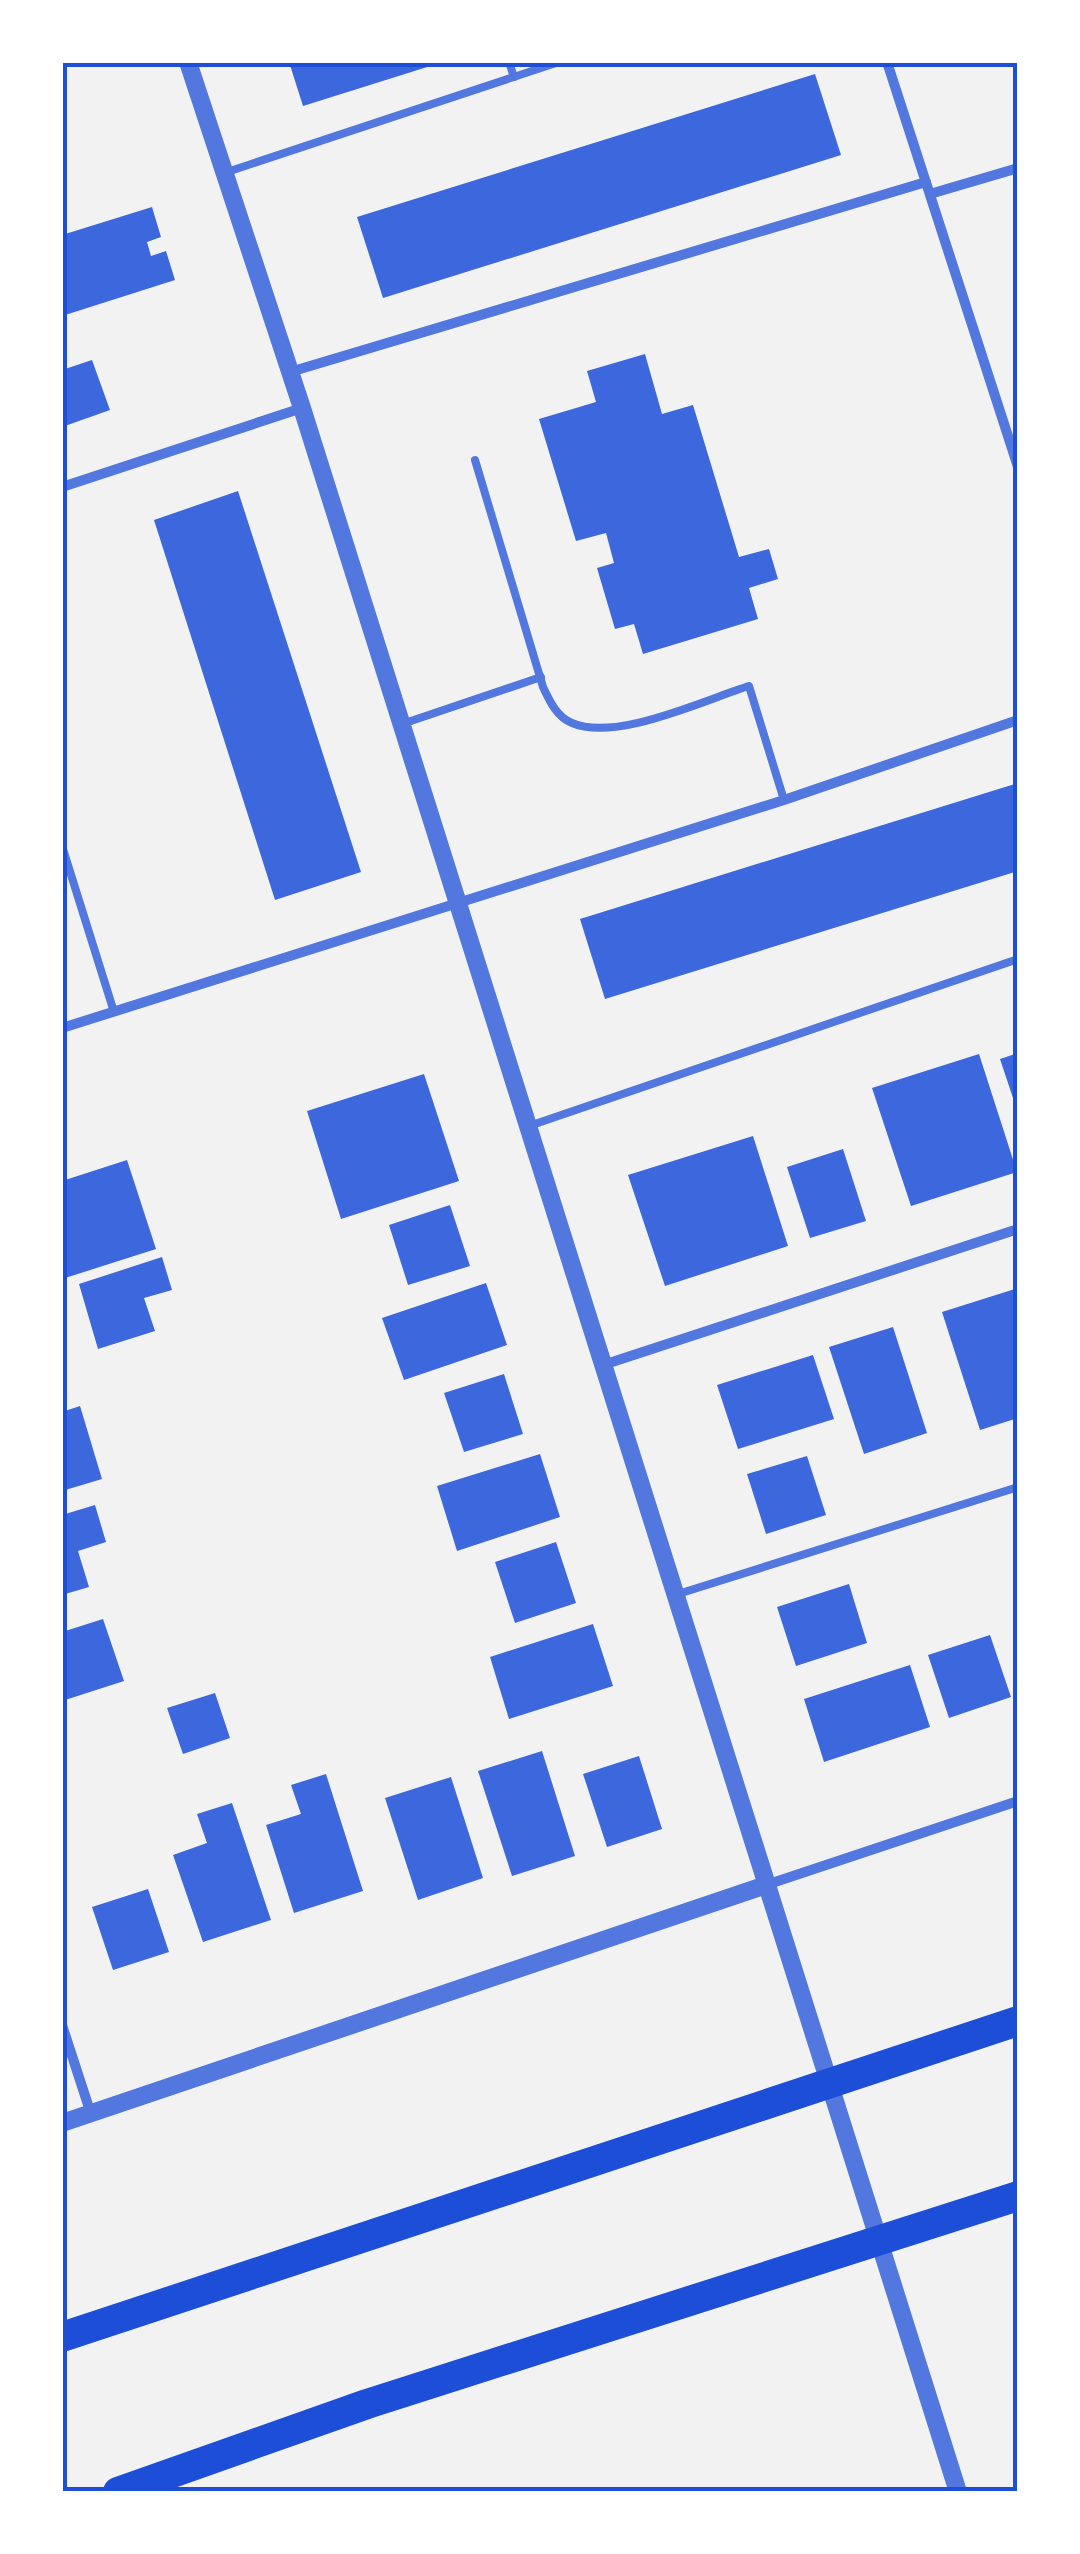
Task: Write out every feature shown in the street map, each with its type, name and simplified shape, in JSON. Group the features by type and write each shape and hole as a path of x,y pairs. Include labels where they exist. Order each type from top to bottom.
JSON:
{"highway":[{"path":"62,2337 1011,2023"},
{"path":"118,2492 367,2404 732,2291 1018,2196"}],"street":[{"path":"188,62 302,408 958,2492"},
{"path":"888,62 1018,467"},
{"path":"930,194 1018,168"},
{"path":"290,372 926,182"},
{"path":"62,488 302,408"},
{"path":"62,1028 784,800 1018,720"},
{"path":"603,1364 1018,1229"},
{"path":"62,2123 1018,1801"},
{"path":"62,2025 90,2114"}],"lane":[{"path":"509,62 514,77"},
{"path":"224,173 558,62"},
{"path":"474,460 554,710 571,723 606,731 749,686 784,800"},
{"path":"402,724 541,677"},
{"path":"62,846 114,1012"},
{"path":"528,1126 1018,960"},
{"path":"676,1594 1018,1487"}],"building":[{"path":"289,62 440,62 440,63 303,106"},
{"path":"815,74 841,155 383,298 357,217"},
{"path":"152,207 161,237 147,242 151,256 166,251 175,280 62,316 62,235"},
{"path":"645,354 662,414 693,405 739,557 769,549 778,579 749,588 758,619 643,654 634,624 615,629 597,568 614,563 606,533 576,541 539,419 596,402 587,371"},
{"path":"92,360 110,410 62,427 62,370"},
{"path":"238,491 361,872 275,900 154,520"},
{"path":"1018,783 1018,871 605,999 580,919"},
{"path":"1018,1053 1018,1110 1017,1110 1000,1059"},
{"path":"979,1054 1017,1172 911,1206 872,1088"},
{"path":"424,1074 459,1181 341,1219 307,1111"},
{"path":"753,1136 788,1246 665,1286 628,1175"},
{"path":"843,1149 866,1221 810,1238 787,1167"},
{"path":"127,1160 156,1249 62,1279 62,1181"},
{"path":"450,1205 470,1266 408,1285 389,1225"},
{"path":"162,1257 172,1290 144,1298 155,1331 98,1349 79,1284"},
{"path":"486,1283 507,1345 404,1380 382,1318"},
{"path":"1018,1288 1018,1418 980,1430 942,1312"},
{"path":"893,1327 927,1433 864,1454 829,1347"},
{"path":"813,1355 834,1419 738,1449 717,1385"},
{"path":"504,1374 523,1434 464,1452 444,1393"},
{"path":"80,1406 102,1479 62,1491 62,1412"},
{"path":"540,1454 560,1517 457,1551 437,1486"},
{"path":"807,1456 826,1515 766,1534 747,1474"},
{"path":"95,1505 106,1542 78,1551 89,1587 62,1595 62,1515"},
{"path":"556,1542 576,1603 515,1623 495,1562"},
{"path":"849,1584 867,1643 796,1666 777,1607"},
{"path":"103,1619 124,1681 62,1701 62,1632"},
{"path":"593,1624 613,1686 509,1719 490,1657"},
{"path":"990,1635 1011,1697 949,1718 928,1655"},
{"path":"910,1665 930,1727 824,1762 804,1699"},
{"path":"215,1693 230,1738 183,1754 167,1708"},
{"path":"542,1751 575,1856 512,1876 478,1771"},
{"path":"639,1756 662,1829 607,1847 583,1774"},
{"path":"326,1774 363,1891 294,1913 266,1825 301,1814 291,1785"},
{"path":"451,1777 483,1878 418,1900 385,1798"},
{"path":"232,1803 271,1920 203,1942 173,1855 207,1843 197,1814"},
{"path":"148,1889 169,1952 113,1970 92,1907"}]}
